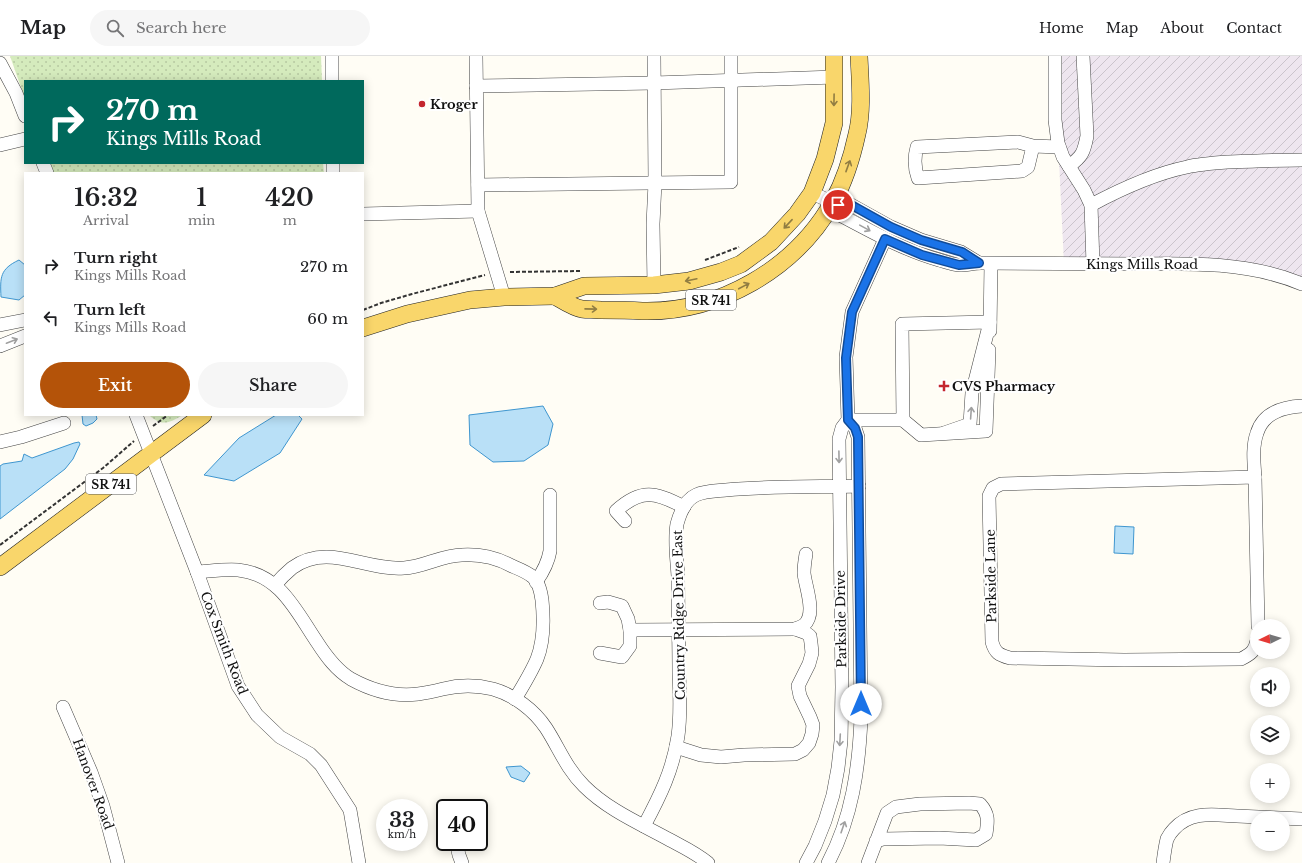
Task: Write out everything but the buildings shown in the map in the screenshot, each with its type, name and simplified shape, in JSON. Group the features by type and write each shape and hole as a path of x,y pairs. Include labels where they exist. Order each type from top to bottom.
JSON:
{"main road":[{"name":"SR 741","path":"364,328 407,314 470,300 504,297 555,296 584,286 654,285 689,281 721,272 741,264 771,242 797,214 812,193 825,159 834,123 834,56"},
{"name":"SR 741","path":"555,296 581,309 659,311 687,307 712,300 742,288 770,271 792,253 811,233 835,203 858,133 860,98 859,56"},
{"name":"SR 741","path":"0,568 202,416"}],"street":[{"path":"332,56 332,80"},
{"path":"476,56 478,211 504,297"},
{"path":"654,56 654,285"},
{"path":"478,185 731,182 731,56"},
{"path":"1055,56 1055,120 1059,147 1084,190 1090,205 1093,264"},
{"path":"1069,166 1078,160 1082,154 1087,136 1083,56"},
{"path":"0,63 24,114"},
{"path":"476,86 835,78"},
{"path":"0,145 24,139"},
{"path":"1033,146 1028,167 1022,171 918,178 915,170 914,156 917,147 1018,142 1033,146 1059,147"},
{"path":"1090,205 1136,184 1187,166 1240,161 1302,160"},
{"path":"812,193 835,203 846,202 891,227 921,240 962,252 985,263 990,322 986,431 921,435 903,420 848,420"},
{"name":"Kings Mills Road","path":"835,203 840,215 885,239 922,255 959,265 985,263 1213,265 1249,269 1275,274 1302,284"},
{"path":"364,214 478,211"},
{"name":"Parkside Drive","path":"806,863 825,821 833,795 838,768 840,741 841,662 838,439 842,428 848,420 846,358 852,312 885,239"},
{"path":"0,325 24,320"},
{"path":"903,420 902,324 990,322"},
{"path":"0,346 24,336"},
{"path":"1258,619 1254,453 1257,433 1264,420 1274,412 1293,406 1302,406"},
{"name":"Cox Smith Road","path":"136,416 197,572 238,686 257,715 280,737 310,754 321,765 350,810 359,863"},
{"name":"Parkside Drive","path":"828,863 842,831 854,789 860,747 861,662 858,437 855,428 848,420"},
{"path":"0,442 64,423"},
{"name":"Parkside Lane","path":"1250,655 1241,659 1094,660 1010,658 1000,655 994,650 992,642 989,496 993,488 1001,484 1255,477"},
{"name":"Country Ridge Drive East","path":"644,826 668,779 678,735 680,708 679,630 675,536 677,524 684,507 689,500 706,492 739,489 859,486"},
{"path":"625,521 616,511 625,502 640,496 657,494 684,507"},
{"path":"536,582 548,564 550,551 550,495"},
{"path":"275,585 291,568 316,558 334,557 373,566 402,568 422,565 452,556 466,554 489,558 508,564 534,578 541,595 543,613 542,641 537,658 515,700"},
{"path":"630,630 795,629 803,626 808,618 810,609 809,594 804,574 806,554"},
{"path":"197,572 239,570 253,573 275,585 286,596 324,654 336,667 350,678 366,686 382,692 400,694 418,694 444,688 475,686 493,689 511,696 526,707 539,720 550,735 566,764 584,786 598,798 614,809 688,849 708,863"},
{"path":"600,603 608,602 622,606 628,619 630,630 630,646 622,657 600,652"},
{"path":"676,747 701,754 721,757 795,754 803,750 809,743 813,725 800,696 798,686 809,664 812,653 810,636 795,629"},
{"path":"841,662 861,662"},
{"name":"Hanover Road","path":"63,707 91,772 103,806 118,863"},
{"path":"868,863 882,824 887,813 896,807 920,804 969,803 980,804 986,811 988,823 986,834 976,840 939,838 883,839 876,841"},
{"path":"1163,863 1168,837 1182,821 1196,815 1302,819"},
{"path":"458,851 462,863"}],"path":[{"path":"0,545 102,468 167,416"}],"shaded area":[{"path":"1054,56 1302,56 1302,277 1275,274 1064,264"}],"green space":[{"path":"10,56 321,56 322,80 24,80 24,96"},
{"path":"48,164 323,164 324,172 51,172"},
{"path":"150,416 181,416 170,422 162,422"}],"water":[{"path":"19,260 24,264 24,296 19,300 1,297 2,274 13,263"},
{"path":"543,406 553,424 548,445 524,461 493,462 470,445 469,415"},
{"path":"82,416 96,416 97,419 93,423 86,426 83,424"},
{"path":"274,416 299,416 302,419 280,453 234,481 204,475 239,438"},
{"path":"79,442 80,444 73,459 65,469 0,519 0,466 3,464 22,461 24,454 32,458"},
{"path":"1115,526 1134,527 1133,554 1114,553"},
{"path":"521,766 530,773 524,782 511,777 506,767"}],"place":[{"name":"Kroger","path":"422,104"},
{"name":"CVS Pharmacy","path":"944,386"}],"route":[{"path":"838,205 846,202 891,227 921,240 962,252 979,263 959,265 922,255 885,239 852,312 846,358 848,420 855,428 858,437 861,704"}]}
